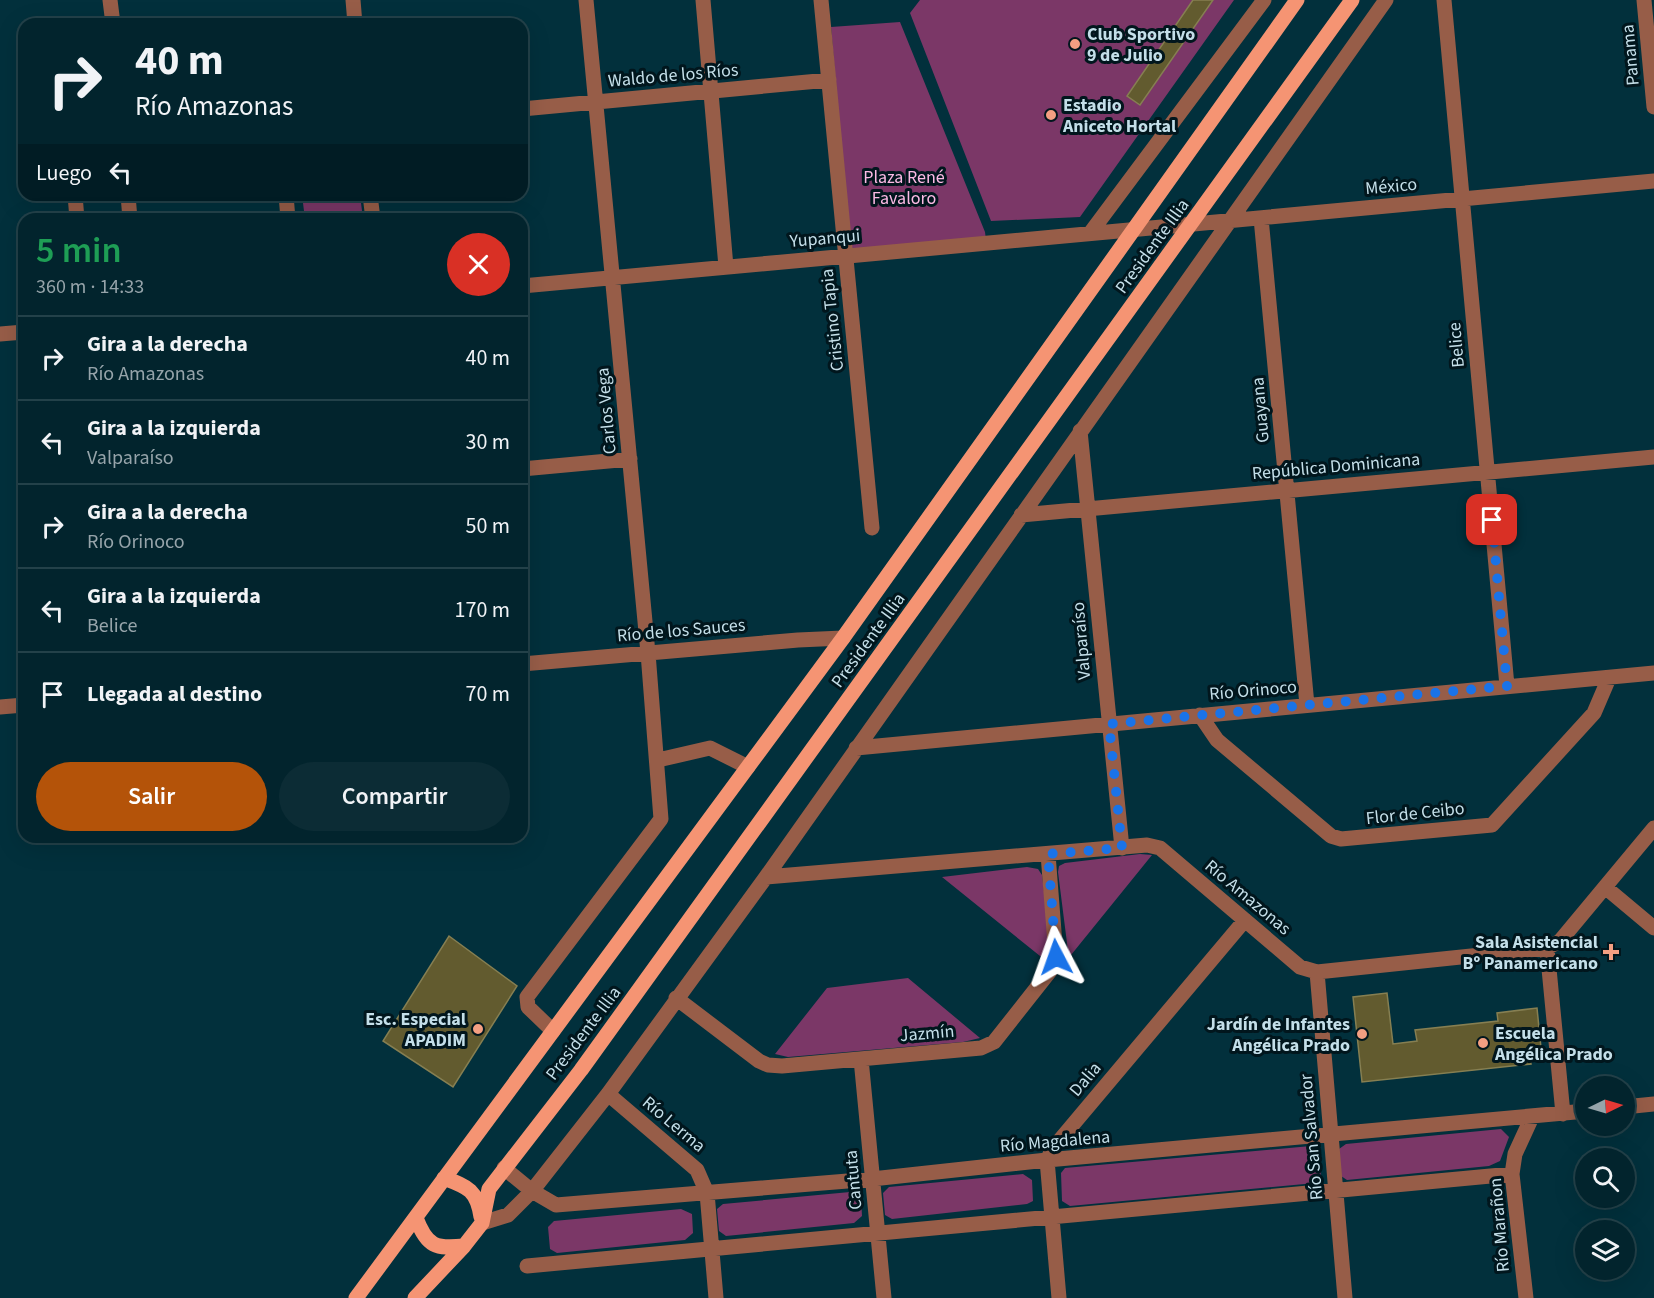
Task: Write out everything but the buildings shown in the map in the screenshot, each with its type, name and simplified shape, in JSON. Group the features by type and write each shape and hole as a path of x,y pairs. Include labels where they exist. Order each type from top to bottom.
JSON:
{"main road":[{"name":"Presidente Illia","path":"356,1298 843,638 1297,0"},
{"name":"Presidente Illia","path":"415,1298 464,1246 482,1223 489,1189 588,1060 1352,0"},
{"path":"444,1178 464,1185 475,1194 482,1223"},
{"path":"416,1218 422,1233 431,1244 441,1248 464,1246"}],"street":[{"path":"110,0 112,18"},
{"path":"353,0 354,18"},
{"name":"Carlos Vega","path":"553,1031 528,1007 527,997 661,819 658,760 586,0"},
{"path":"703,0 726,267"},
{"name":"Cristino Tapia","path":"821,0 872,528"},
{"path":"1091,232 1264,0"},
{"path":"482,1223 508,1215 532,1191 608,1094 766,877 1386,0"},
{"name":"Belice","path":"1444,0 1507,686"},
{"name":"Panama","path":"1644,0 1654,107"},
{"name":"Waldo de los Ríos","path":"528,108 829,80"},
{"name":"México","path":"1132,230 1654,182"},
{"name":"Guayana","path":"1262,218 1307,705"},
{"name":"Yupanqui","path":"528,285 1132,230"},
{"path":"0,334 18,332"},
{"name":"Valparaíso","path":"1080,431 1122,848"},
{"name":"República Dominicana","path":"1021,515 1654,457"},
{"path":"528,468 630,459"},
{"name":"Río de los Sauces","path":"528,663 843,638"},
{"name":"Río Orinoco","path":"856,748 1654,673"},
{"name":"Flor de Ceibo","path":"1200,715 1217,740 1331,836 1341,839 1492,825 1500,819 1594,713 1609,678"},
{"path":"0,707 18,706"},
{"path":"658,760 710,748 748,767"},
{"path":"1317,972 1547,948 1560,941 1654,828"},
{"name":"Río Amazonas","path":"766,877 1147,845 1160,848 1300,967 1317,972"},
{"name":"Jazmín","path":"676,999 759,1061 768,1065 782,1066 981,1048 994,1042 1050,971 1056,957 1048,854"},
{"path":"1605,887 1654,928"},
{"name":"Dalia","path":"1047,1160 1054,1147 1245,920"},
{"path":"1547,948 1563,1114"},
{"name":"Río San Salvador","path":"1317,972 1345,1298"},
{"name":"Cantuta","path":"861,1059 884,1298"},
{"name":"Río Lerma","path":"608,1094 697,1170 707,1193 716,1298"},
{"path":"1635,1106 1654,1104"},
{"name":"Río Magdalena","path":"504,1168 532,1191 556,1205 872,1179 1047,1160 1575,1113"},
{"name":"Río Marañon","path":"1526,1298 1512,1174 1515,1154 1532,1117"},
{"path":"1047,1160 1059,1298"},
{"path":"527,1266 1512,1174"}],"green space":[{"name":"Estadio Aniceto Hortal","path":"920,0 1234,0 1080,217 991,221 910,13"},
{"name":"Plaza René Favaloro","path":"900,22 985,232 986,240 850,251 831,27"},
{"path":"303,201 361,201 362,213 304,213"},
{"path":"1140,854 1152,855 1071,955 1068,951 1059,866 1065,863"},
{"path":"1027,867 1038,869 1042,875 1051,950 1045,960 942,877"},
{"path":"908,978 980,1038 963,1042 788,1057 775,1054 827,988"},
{"path":"1501,1129 1509,1137 1500,1161 1489,1166 1347,1180 1341,1176 1339,1149 1346,1144"},
{"path":"1311,1146 1319,1152 1321,1177 1315,1183 1070,1206 1062,1201 1061,1173 1065,1168"},
{"path":"1023,1174 1032,1180 1033,1201 1027,1204 892,1219 885,1215 883,1193 889,1187"},
{"path":"850,1192 861,1197 862,1216 854,1223 726,1236 719,1231 717,1209 723,1204"},
{"path":"681,1209 692,1214 693,1233 685,1240 557,1253 550,1249 548,1227 554,1221"}],"place":[{"name":"Club Sportivo 9 de Julio","path":"1075,44"},
{"name":"Estadio Aniceto Hortal","path":"1051,115"},
{"name":"Sala Asistencial Bº Panamericano","path":"1611,952"},
{"name":"Esc. Especial APADIM","path":"478,1029"},
{"name":"Jardín de Infantes Angélica Prado","path":"1362,1034"},
{"name":"Escuela Angélica Prado","path":"1483,1043"}],"route":[{"path":"1056,957 1048,854 1122,848 1109,724 1507,686 1492,520"}]}
